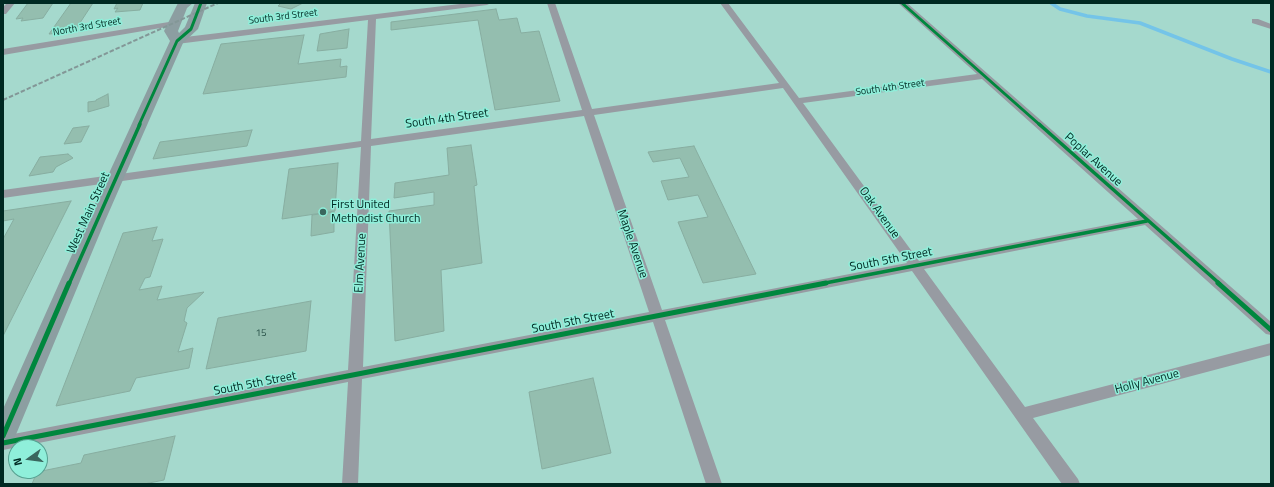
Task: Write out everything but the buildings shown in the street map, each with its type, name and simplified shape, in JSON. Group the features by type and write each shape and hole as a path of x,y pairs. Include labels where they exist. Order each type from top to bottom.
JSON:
{"main road":[{"path":"177,41 171,31 182,6 187,3"},
{"name":"West Main Street","path":"3,436 177,41 190,29 201,3"}],"street":[{"path":"3,12 11,3"},
{"name":"South 3rd Street","path":"177,41 488,3"},
{"name":"Maple Avenue","path":"551,3 714,484"},
{"name":"Oak Avenue","path":"724,3 916,265 1072,484"},
{"name":"Poplar Avenue","path":"902,3 1146,221 1271,330"},
{"name":"Elm Avenue","path":"350,484 372,18"},
{"path":"1255,21 1271,27"},
{"name":"North 3rd Street","path":"3,52 175,23"},
{"name":"South 4th Street","path":"797,101 983,76"},
{"name":"South 4th Street","path":"3,194 115,180 367,143 784,85"},
{"name":"South 5th Street","path":"3,443 1146,221"},
{"name":"Holly Avenue","path":"1023,414 1271,349"}],"waterway":[{"path":"1051,3 1060,9 1087,16 1140,23 1232,59 1271,72"}],"railway":[{"path":"3,100 218,3"}],"cycle path":[{"path":"3,436 96,221 177,41 191,29 201,3"},
{"path":"902,3 1271,330"},
{"path":"3,443 1147,221"}],"place":[{"name":"First United Methodist Church","path":"323,212"}]}
